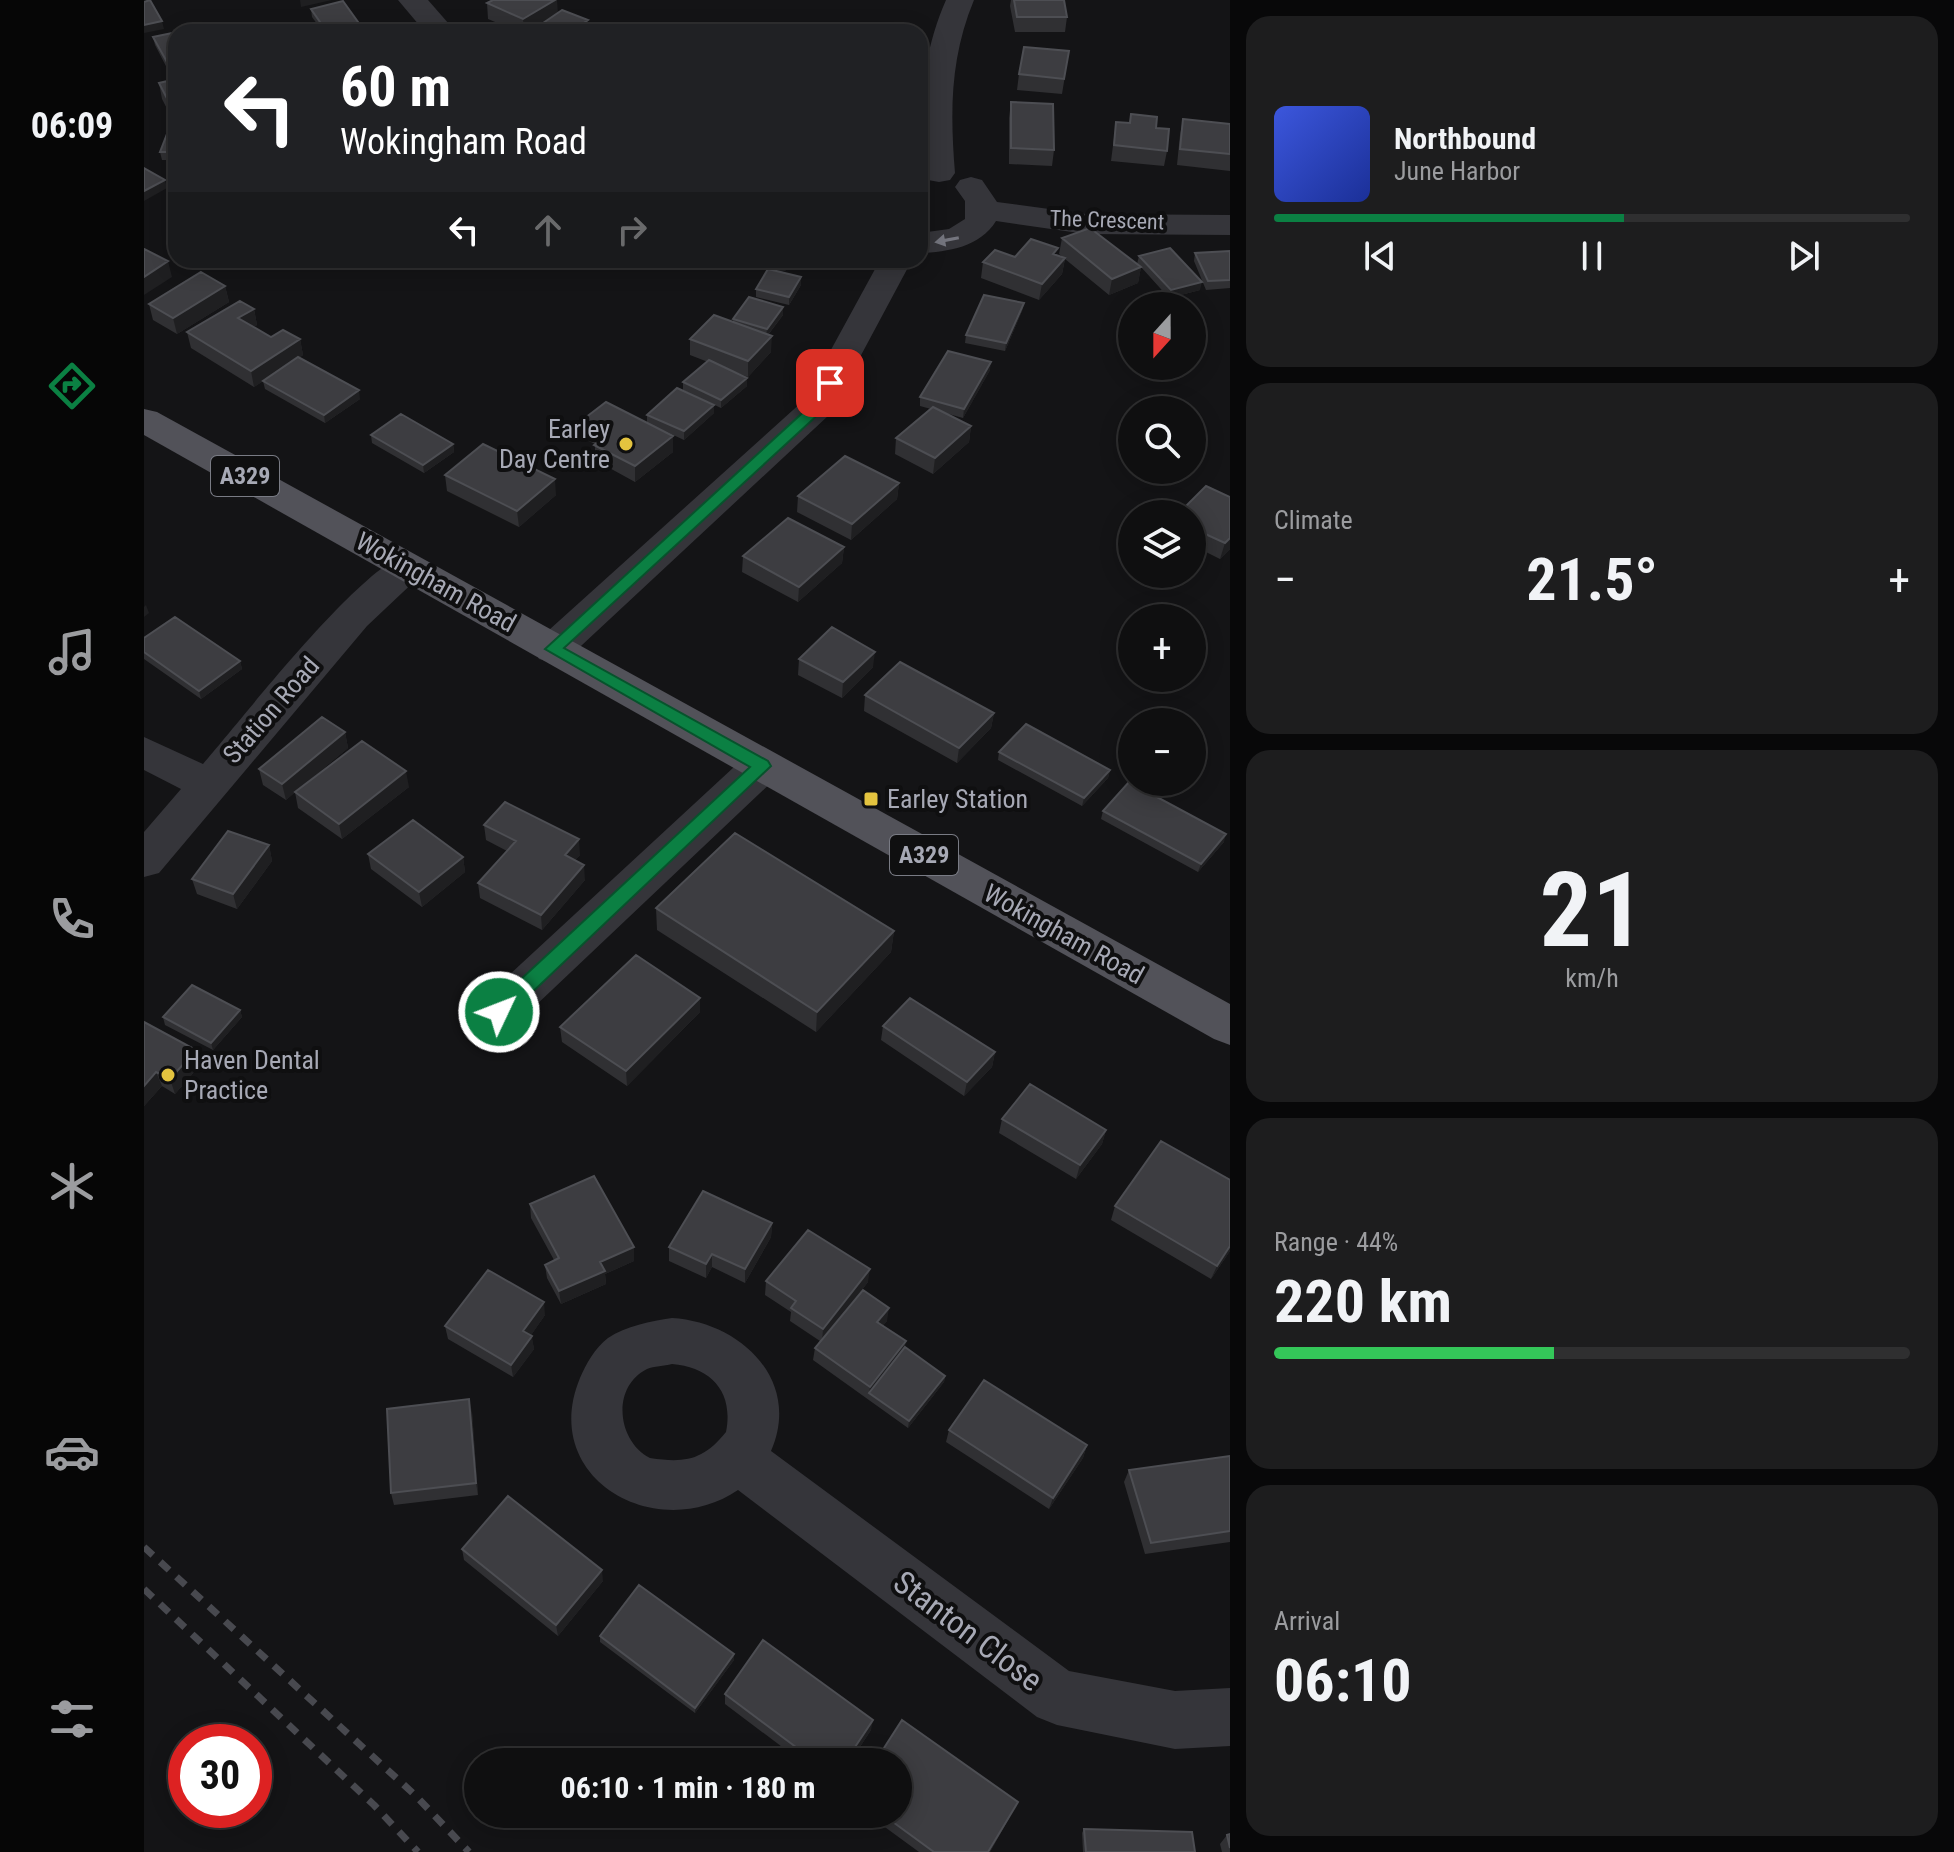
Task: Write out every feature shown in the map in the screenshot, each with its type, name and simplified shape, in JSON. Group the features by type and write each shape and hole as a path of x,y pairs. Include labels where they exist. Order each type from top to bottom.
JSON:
{"main road":[{"name":"Wokingham Road","path":"144,420 1230,1026"}],"street":[{"path":"412,0 434,24"},
{"path":"928,242 960,237 982,220 985,210 981,198 972,187 930,172 936,75 944,33 960,0"},
{"name":"The Crescent","path":"985,210 1086,224 1230,225"},
{"path":"553,649 817,407 892,268"},
{"name":"Station Road","path":"144,861 353,616 407,567"},
{"path":"144,752 207,784"},
{"path":"499,1012 762,766"},
{"name":"Stanton Close","path":"739,1459 1057,1697 1175,1720 1230,1717"}],"building":[{"path":"150,0 162,21 144,25 144,2"},
{"path":"493,0 555,0 523,19 487,3"},
{"path":"1014,0 1064,0 1067,17 1017,17"},
{"path":"343,1 359,24 321,24 311,9"},
{"path":"562,10 588,20 582,24 542,24"},
{"path":"168,34 168,62 167,62 153,37"},
{"path":"1024,47 1069,51 1064,79 1019,74"},
{"path":"168,81 168,100 159,83"},
{"path":"1011,102 1053,104 1054,150 1011,148"},
{"path":"1131,114 1157,117 1156,128 1169,129 1167,151 1114,145 1116,122 1130,123"},
{"path":"1183,119 1230,124 1230,154 1180,149"},
{"path":"167,134 168,134 168,152 160,152"},
{"path":"144,168 165,180 144,191"},
{"path":"1090,228 1141,267 1112,279 1062,238"},
{"path":"1031,239 1058,248 1053,254 1065,258 1042,284 983,262 995,250 1015,257"},
{"path":"1170,248 1202,282 1171,290 1139,256"},
{"path":"144,249 168,261 144,277"},
{"path":"1230,251 1230,280 1208,281 1195,253"},
{"path":"768,269 801,277 789,297 756,289"},
{"path":"201,272 225,286 173,318 149,304"},
{"path":"984,295 1024,303 1006,343 966,335"},
{"path":"749,297 783,307 767,329 733,319"},
{"path":"240,301 254,309 238,318 271,337 283,330 300,339 251,371 187,332"},
{"path":"714,315 772,336 748,361 690,339"},
{"path":"948,351 991,362 964,409 920,397"},
{"path":"298,357 359,390 324,415 263,381"},
{"path":"709,360 747,378 721,400 683,382"},
{"path":"677,388 714,405 684,431 647,415"},
{"path":"606,402 673,436 635,466 594,445 607,435 581,421"},
{"path":"933,407 971,426 935,458 896,438"},
{"path":"401,414 453,444 423,465 371,435"},
{"path":"483,444 555,479 517,511 445,475"},
{"path":"845,456 899,483 852,524 798,496"},
{"path":"1206,486 1230,497 1230,538 1225,543 1206,534 1206,500 1192,500"},
{"path":"788,518 844,547 799,587 743,556"},
{"path":"175,617 240,661 199,691 144,652 144,638"},
{"path":"832,627 875,652 843,682 799,659"},
{"path":"900,662 994,713 959,748 865,695"},
{"path":"322,717 345,732 282,784 259,769"},
{"path":"1026,724 1110,770 1084,798 999,752"},
{"path":"362,741 406,771 339,824 295,792"},
{"path":"1118,794 1155,796 1226,834 1201,864 1103,811"},
{"path":"505,802 579,839 565,855 584,865 541,915 478,883 516,841 484,825"},
{"path":"413,820 463,857 419,892 368,854"},
{"path":"228,831 269,845 233,894 192,879"},
{"path":"735,833 894,931 817,1012 656,908"},
{"path":"636,955 700,998 626,1071 560,1027"},
{"path":"192,985 240,1010 211,1043 163,1017"},
{"path":"910,998 995,1052 967,1082 883,1026"},
{"path":"144,1022 196,1050 170,1079 156,1072 144,1086"},
{"path":"1030,1084 1106,1130 1080,1165 1002,1119"},
{"path":"1161,1141 1230,1180 1230,1246 1217,1266 1115,1206"},
{"path":"594,1176 634,1247 600,1262 605,1271 559,1291 545,1265 559,1258 530,1204"},
{"path":"703,1191 772,1223 745,1269 712,1254 706,1264 669,1247"},
{"path":"808,1230 870,1269 823,1329 791,1308 796,1301 766,1281"},
{"path":"488,1270 544,1302 523,1331 532,1336 511,1365 445,1326"},
{"path":"863,1290 889,1308 877,1322 906,1341 870,1387 815,1348"},
{"path":"905,1347 945,1376 909,1421 869,1393"},
{"path":"984,1380 1087,1445 1053,1498 949,1430"},
{"path":"469,1399 476,1483 391,1493 387,1409"},
{"path":"1230,1456 1230,1531 1151,1543 1129,1470"},
{"path":"508,1496 602,1570 556,1625 462,1549"},
{"path":"639,1585 734,1654 695,1708 600,1636"},
{"path":"763,1640 873,1720 854,1748 797,1748 725,1694"},
{"path":"902,1720 1018,1802 988,1852 934,1852 901,1828 912,1828 912,1748 884,1748"},
{"path":"1084,1829 1192,1832 1195,1852 1086,1852"}],"railway":[{"path":"144,1547 416,1796 469,1852"},
{"path":"144,1589 374,1805 418,1852"}],"place":[{"name":"Earley Day Centre","path":"626,444"},
{"name":"Earley Station","path":"871,799"},
{"name":"Haven Dental Practice","path":"168,1075"}],"route":[{"path":"499,1012 762,766 553,649 817,407 830,383"}]}
